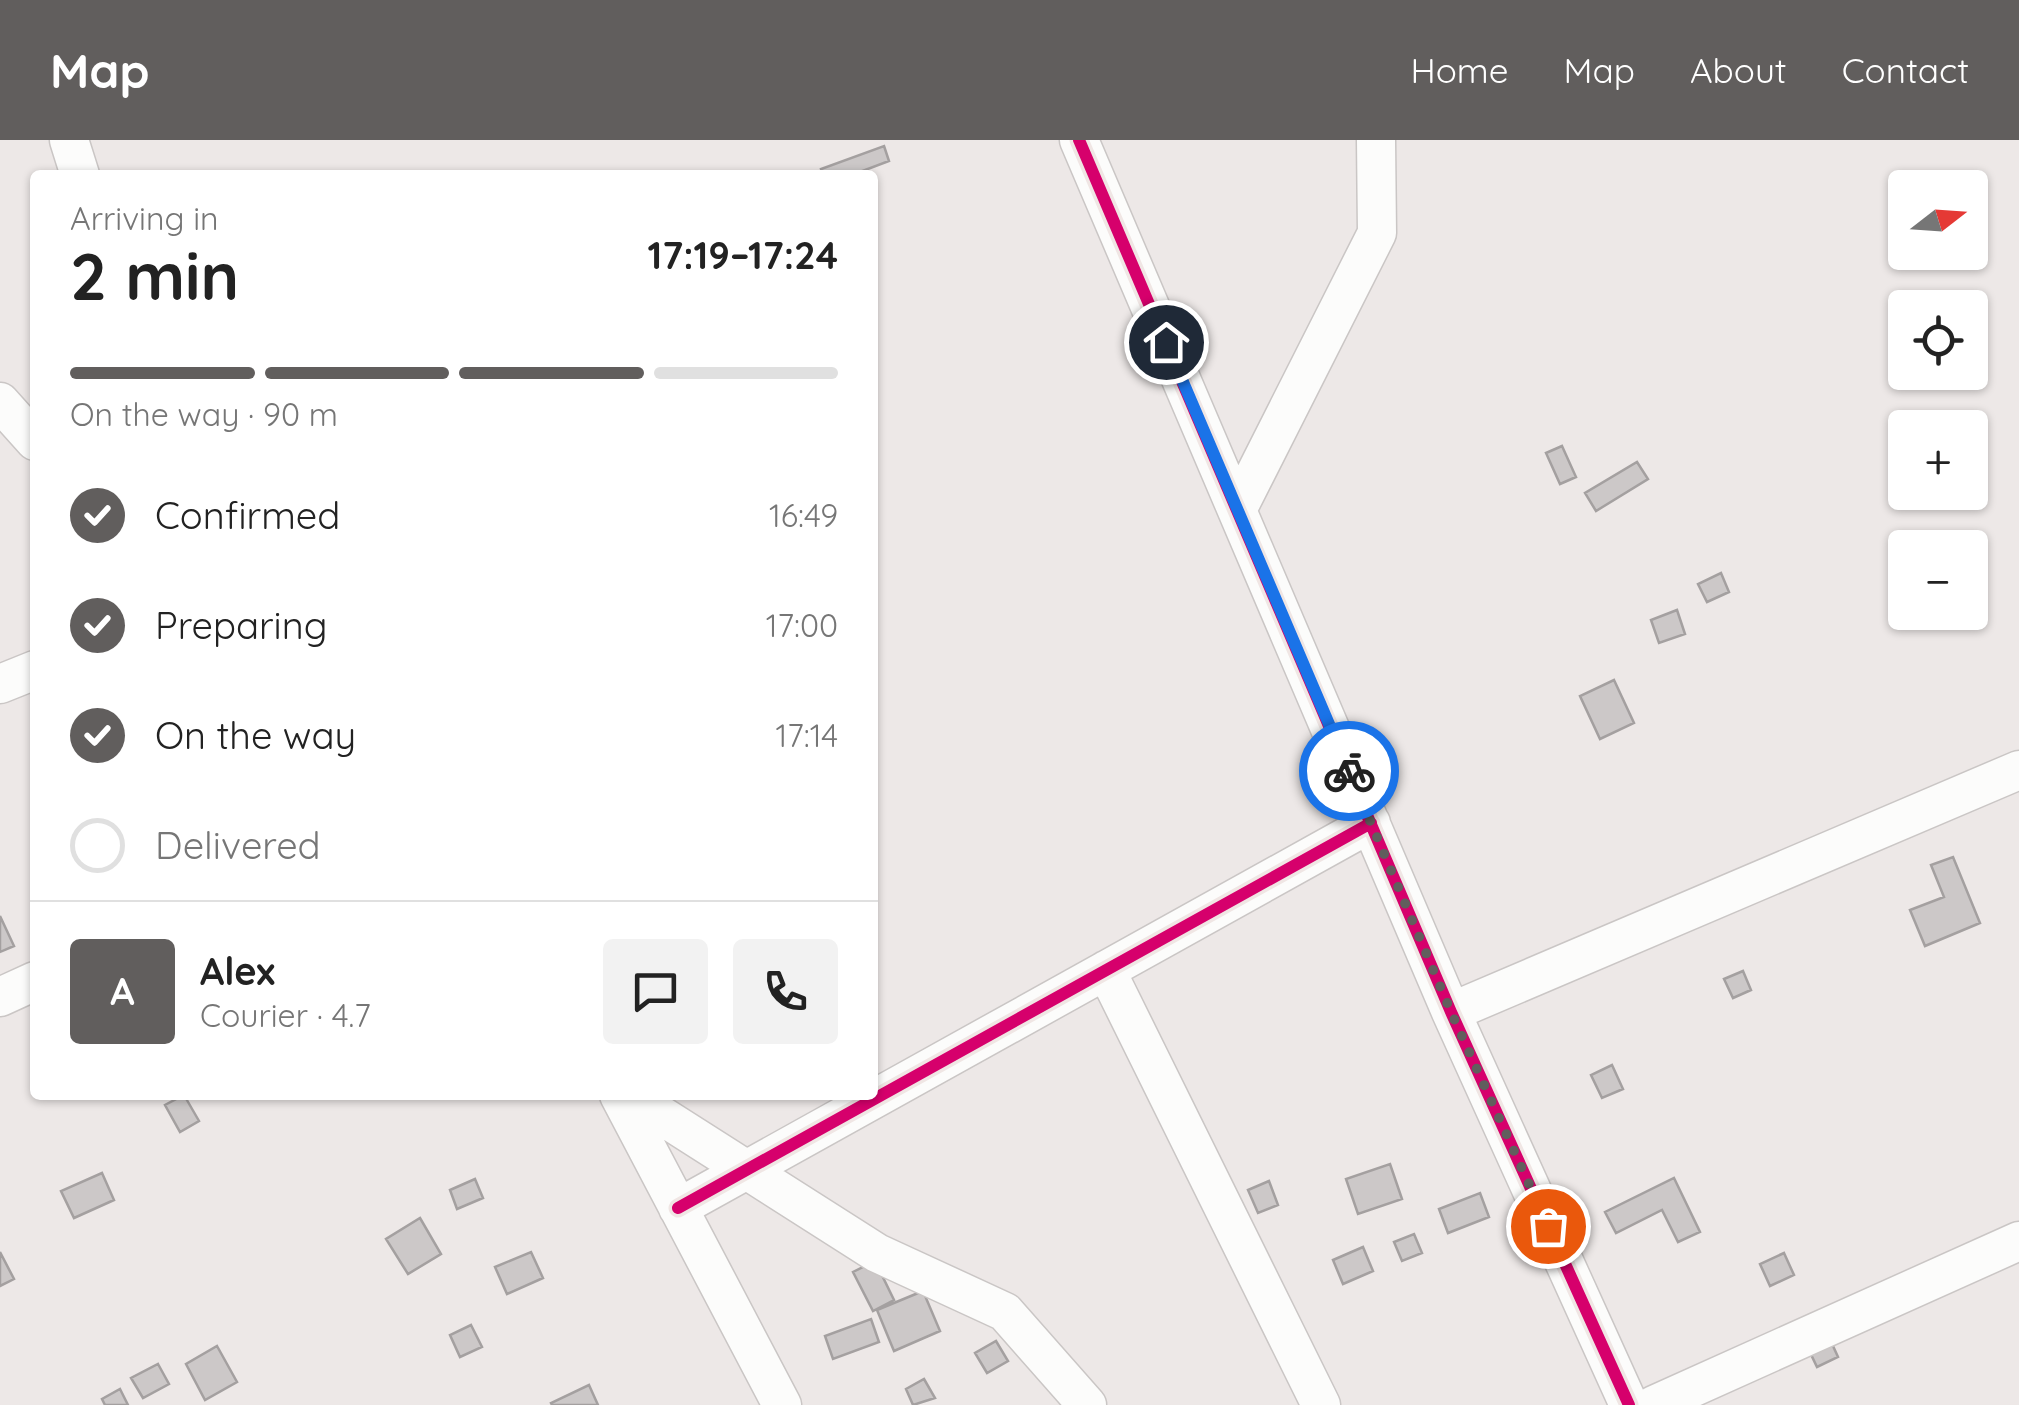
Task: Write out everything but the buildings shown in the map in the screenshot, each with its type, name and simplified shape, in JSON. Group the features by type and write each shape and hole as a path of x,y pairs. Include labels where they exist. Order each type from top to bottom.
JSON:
{"street":[{"path":"69,140 78,170"},
{"path":"1080,140 1451,1012 1628,1405"},
{"path":"1237,510 1376,233 1376,140"},
{"path":"0,402 30,435"},
{"path":"0,684 30,672"},
{"path":"1451,1012 2019,770"},
{"path":"878,1097 1371,823"},
{"path":"1106,970 1321,1405"},
{"path":"0,997 30,983"},
{"path":"622,1100 782,1405"},
{"path":"636,1100 877,1253 1005,1312 1086,1405"},
{"path":"678,1208 873,1100"},
{"path":"1654,1405 2016,1248"}],"cycle path":[{"path":"1079,140 1451,1012 1629,1405"},
{"path":"878,1097 1371,823"},
{"path":"678,1208 872,1100"}],"way so far":[{"path":"1349,771 1451,1012 1548,1226"}],"route":[{"path":"1166,342 1349,771"}]}
